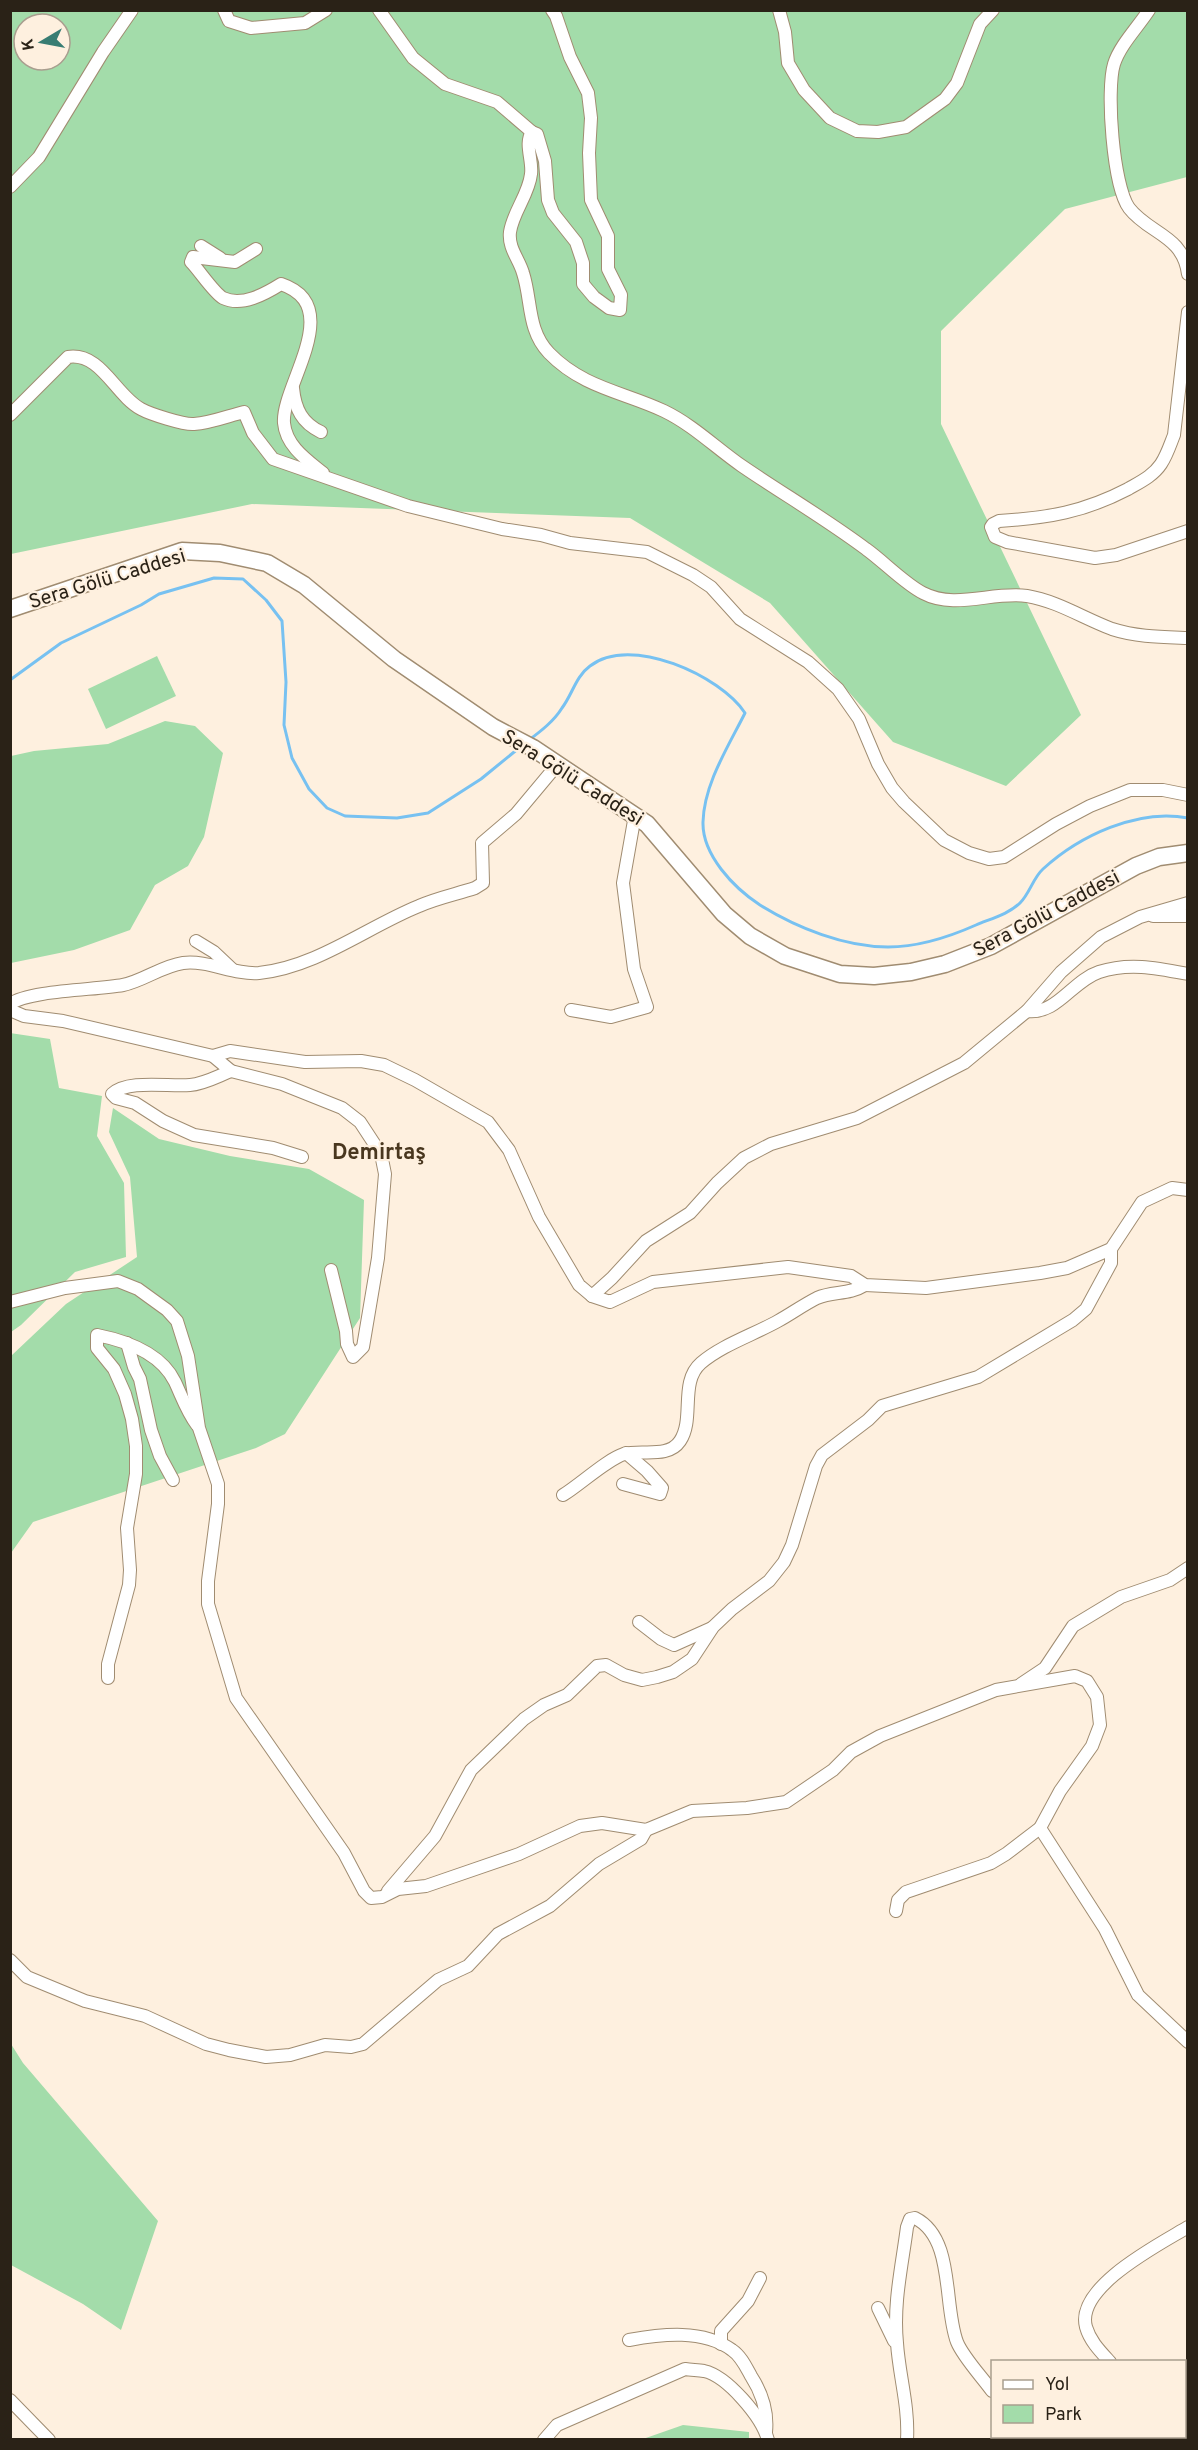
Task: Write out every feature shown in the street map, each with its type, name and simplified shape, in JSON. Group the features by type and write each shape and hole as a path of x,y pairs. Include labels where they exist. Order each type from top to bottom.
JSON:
{"main road":[{"name":"Sera Gölü Caddesi","path":"10,609 182,551 220,553 267,562 304,585 394,659 493,727 533,748 647,824 724,914 750,936 785,956 840,974 874,976 911,972 945,964 991,946 1136,866 1160,857 1188,853"}],"street":[{"path":"10,186 39,157 103,52 132,10"},
{"path":"224,10 228,21 251,28 305,23 326,10"},
{"path":"379,10 413,58 437,78 445,84 497,102 537,134 541,143 548,200 553,213 576,242 583,263 583,284 594,297 609,308 620,310 621,295 608,269 608,237 591,200 589,153 591,118 588,93 570,57 552,10"},
{"path":"778,10 785,32 788,63 804,90 830,118 857,131 878,132 906,127 945,99 957,83 980,24 993,10"},
{"path":"1149,10 1113,65 1110,85 1114,160 1122,196 1129,208 1173,242 1181,253 1188,274"},
{"path":"532,132 528,144 532,158 531,177 510,234 512,249 523,273 530,317 538,339 550,354 582,378 603,389 662,410 686,422 741,465 819,515 923,593 948,600 1024,596 1049,601 1110,628 1130,634 1188,638"},
{"path":"201,246 223,260"},
{"path":"256,249 235,262 191,258 191,262 222,297 241,301 269,292 281,284 292,288 302,297 308,311 309,331 305,355 287,399 284,424 293,447 328,478"},
{"path":"1188,312 1174,435 1160,466 1144,480 1106,500 1073,512 1041,519 999,521 992,527 995,537 1007,542 1095,558 1116,555 1188,531"},
{"path":"10,415 68,357 80,355 92,362 140,409 193,424 244,412 253,433 273,459 408,506 570,543 647,552 693,575 711,587 740,619 808,662 838,689 859,719 878,764 892,788 944,840 969,854 989,859 1004,857 1056,824 1090,806 1131,790 1163,790 1188,795"},
{"path":"293,387 294,403 300,416 310,426 321,432"},
{"path":"10,1004 44,994 123,985 170,966 184,963 218,966 234,972 258,973 285,968 330,950 419,905 475,888 483,883 482,843 516,814 557,765"},
{"path":"571,1010 611,1017 647,1007 634,969 622,883 635,815"},
{"path":"592,1296 646,1241 690,1213 744,1158 771,1144 857,1118 964,1063 1027,1011 1061,972 1101,938 1140,917 1188,903"},
{"path":"1140,917 1188,916"},
{"path":"196,941 220,957 234,972"},
{"path":"1027,1011 1038,1013 1053,1006 1079,982 1098,972 1120,967 1147,966 1188,974"},
{"path":"10,1010 24,1016 63,1021 213,1056 231,1071 282,1084 342,1108 360,1122 381,1154 385,1174 378,1258 363,1347 352,1357 347,1344 332,1270"},
{"path":"213,1056 230,1051 305,1062 361,1061 384,1065 488,1122 509,1150 539,1216 579,1285 592,1296 610,1302 653,1282 788,1267 852,1276 865,1285"},
{"path":"231,1071 192,1085 136,1086 117,1089 112,1094 116,1098 135,1103 163,1121 194,1135 273,1148 302,1157"},
{"path":"563,1495 613,1460 626,1454 670,1450 680,1441 686,1422 691,1377 700,1364 819,1297 854,1291 865,1285 926,1288 1067,1268 1111,1249 1142,1202 1172,1188 1188,1190"},
{"path":"382,1898 435,1836 471,1770 524,1719 544,1705 567,1695 597,1666 606,1665 624,1676 642,1680 673,1672 692,1659 713,1627 769,1581 784,1562 792,1545 816,1466 822,1455 868,1420 882,1406 978,1377 1073,1320 1086,1309 1111,1263 1111,1249"},
{"path":"10,1302 65,1288 118,1281 138,1289 167,1310 177,1322 188,1356 199,1428 218,1484 218,1504 208,1581 208,1604 236,1698 344,1852 364,1891 371,1898 382,1898 398,1889 426,1886 519,1854 580,1826 602,1823 646,1830 692,1811 747,1808 786,1802 833,1770 851,1752 880,1736 996,1690 1075,1676 1087,1681 1097,1697 1100,1725 1092,1746 1060,1791 1040,1828 992,1863 906,1892 898,1900 896,1911"},
{"path":"108,1678 108,1664 129,1585 127,1528 136,1474 136,1446 129,1407 114,1369 97,1348 97,1335 127,1342 147,1351 167,1368 190,1417 199,1428"},
{"path":"127,1342 140,1379 151,1430 160,1456 173,1480"},
{"path":"623,1484 660,1494 663,1488 626,1454"},
{"path":"1018,1687 1045,1668 1074,1626 1121,1597 1170,1580 1188,1568"},
{"path":"639,1622 674,1645 713,1627"},
{"path":"1040,1828 1105,1929 1138,1995 1188,2042"},
{"path":"10,1960 27,1977 76,1997 145,2016 206,2044 229,2050 266,2057 290,2055 324,2045 351,2047 363,2044 438,1980 468,1966 498,1935 550,1906 598,1864 641,1839 646,1830"},
{"path":"907,2439 908,2419 897,2344 895,2307 910,2219 915,2218 924,2222 937,2242 943,2256 949,2310 958,2343 991,2388"},
{"path":"1109,2360 1093,2343 1085,2325 1088,2309 1100,2288 1119,2269 1188,2227"},
{"path":"721,2344 721,2331 748,2301 760,2278"},
{"path":"878,2308 897,2344"},
{"path":"629,2340 668,2334 709,2339 734,2351 762,2396 768,2420 767,2437"},
{"path":"544,2439 557,2425 685,2370 706,2371 721,2380 753,2411 767,2437"},
{"path":"10,2400 49,2439"}],"green space":[{"path":"11,11 1187,11 1187,177 1065,209 941,331 941,424 1081,715 1006,786 893,742 770,603 630,518 252,504 11,554"},
{"path":"157,656 176,696 106,729 88,689"},
{"path":"165,721 195,726 223,753 204,837 188,866 155,885 130,930 74,950 11,963 11,756 34,751 108,744"},
{"path":"10,1033 50,1039 59,1088 102,1096 97,1136 124,1183 126,1257 75,1272 11,1332"},
{"path":"113,1108 159,1139 230,1156 309,1169 364,1200 360,1318 285,1434 256,1448 33,1522 11,1553 11,1356 66,1304 137,1257 130,1177 109,1132"},
{"path":"11,2044 23,2063 158,2221 121,2330 83,2304 11,2265"},
{"path":"683,2425 749,2432 749,2439 643,2439"}],"waterway":[{"path":"10,680 61,643 159,594 214,578 243,579 266,600 282,621 286,682 284,725 292,758 309,789 327,808 345,816 397,818 428,813 481,779 519,748"},
{"path":"529,740 559,713 585,670 607,657 628,655 650,657 696,673 733,699 745,713 718,766 704,808 704,834 721,870 740,890 774,913 822,935 855,944 899,947 933,941 955,933 1016,907 1043,869 1074,846 1110,827 1149,817 1188,818"}],"district":[{"name":"Demirtaş","path":"379,1151"}]}
